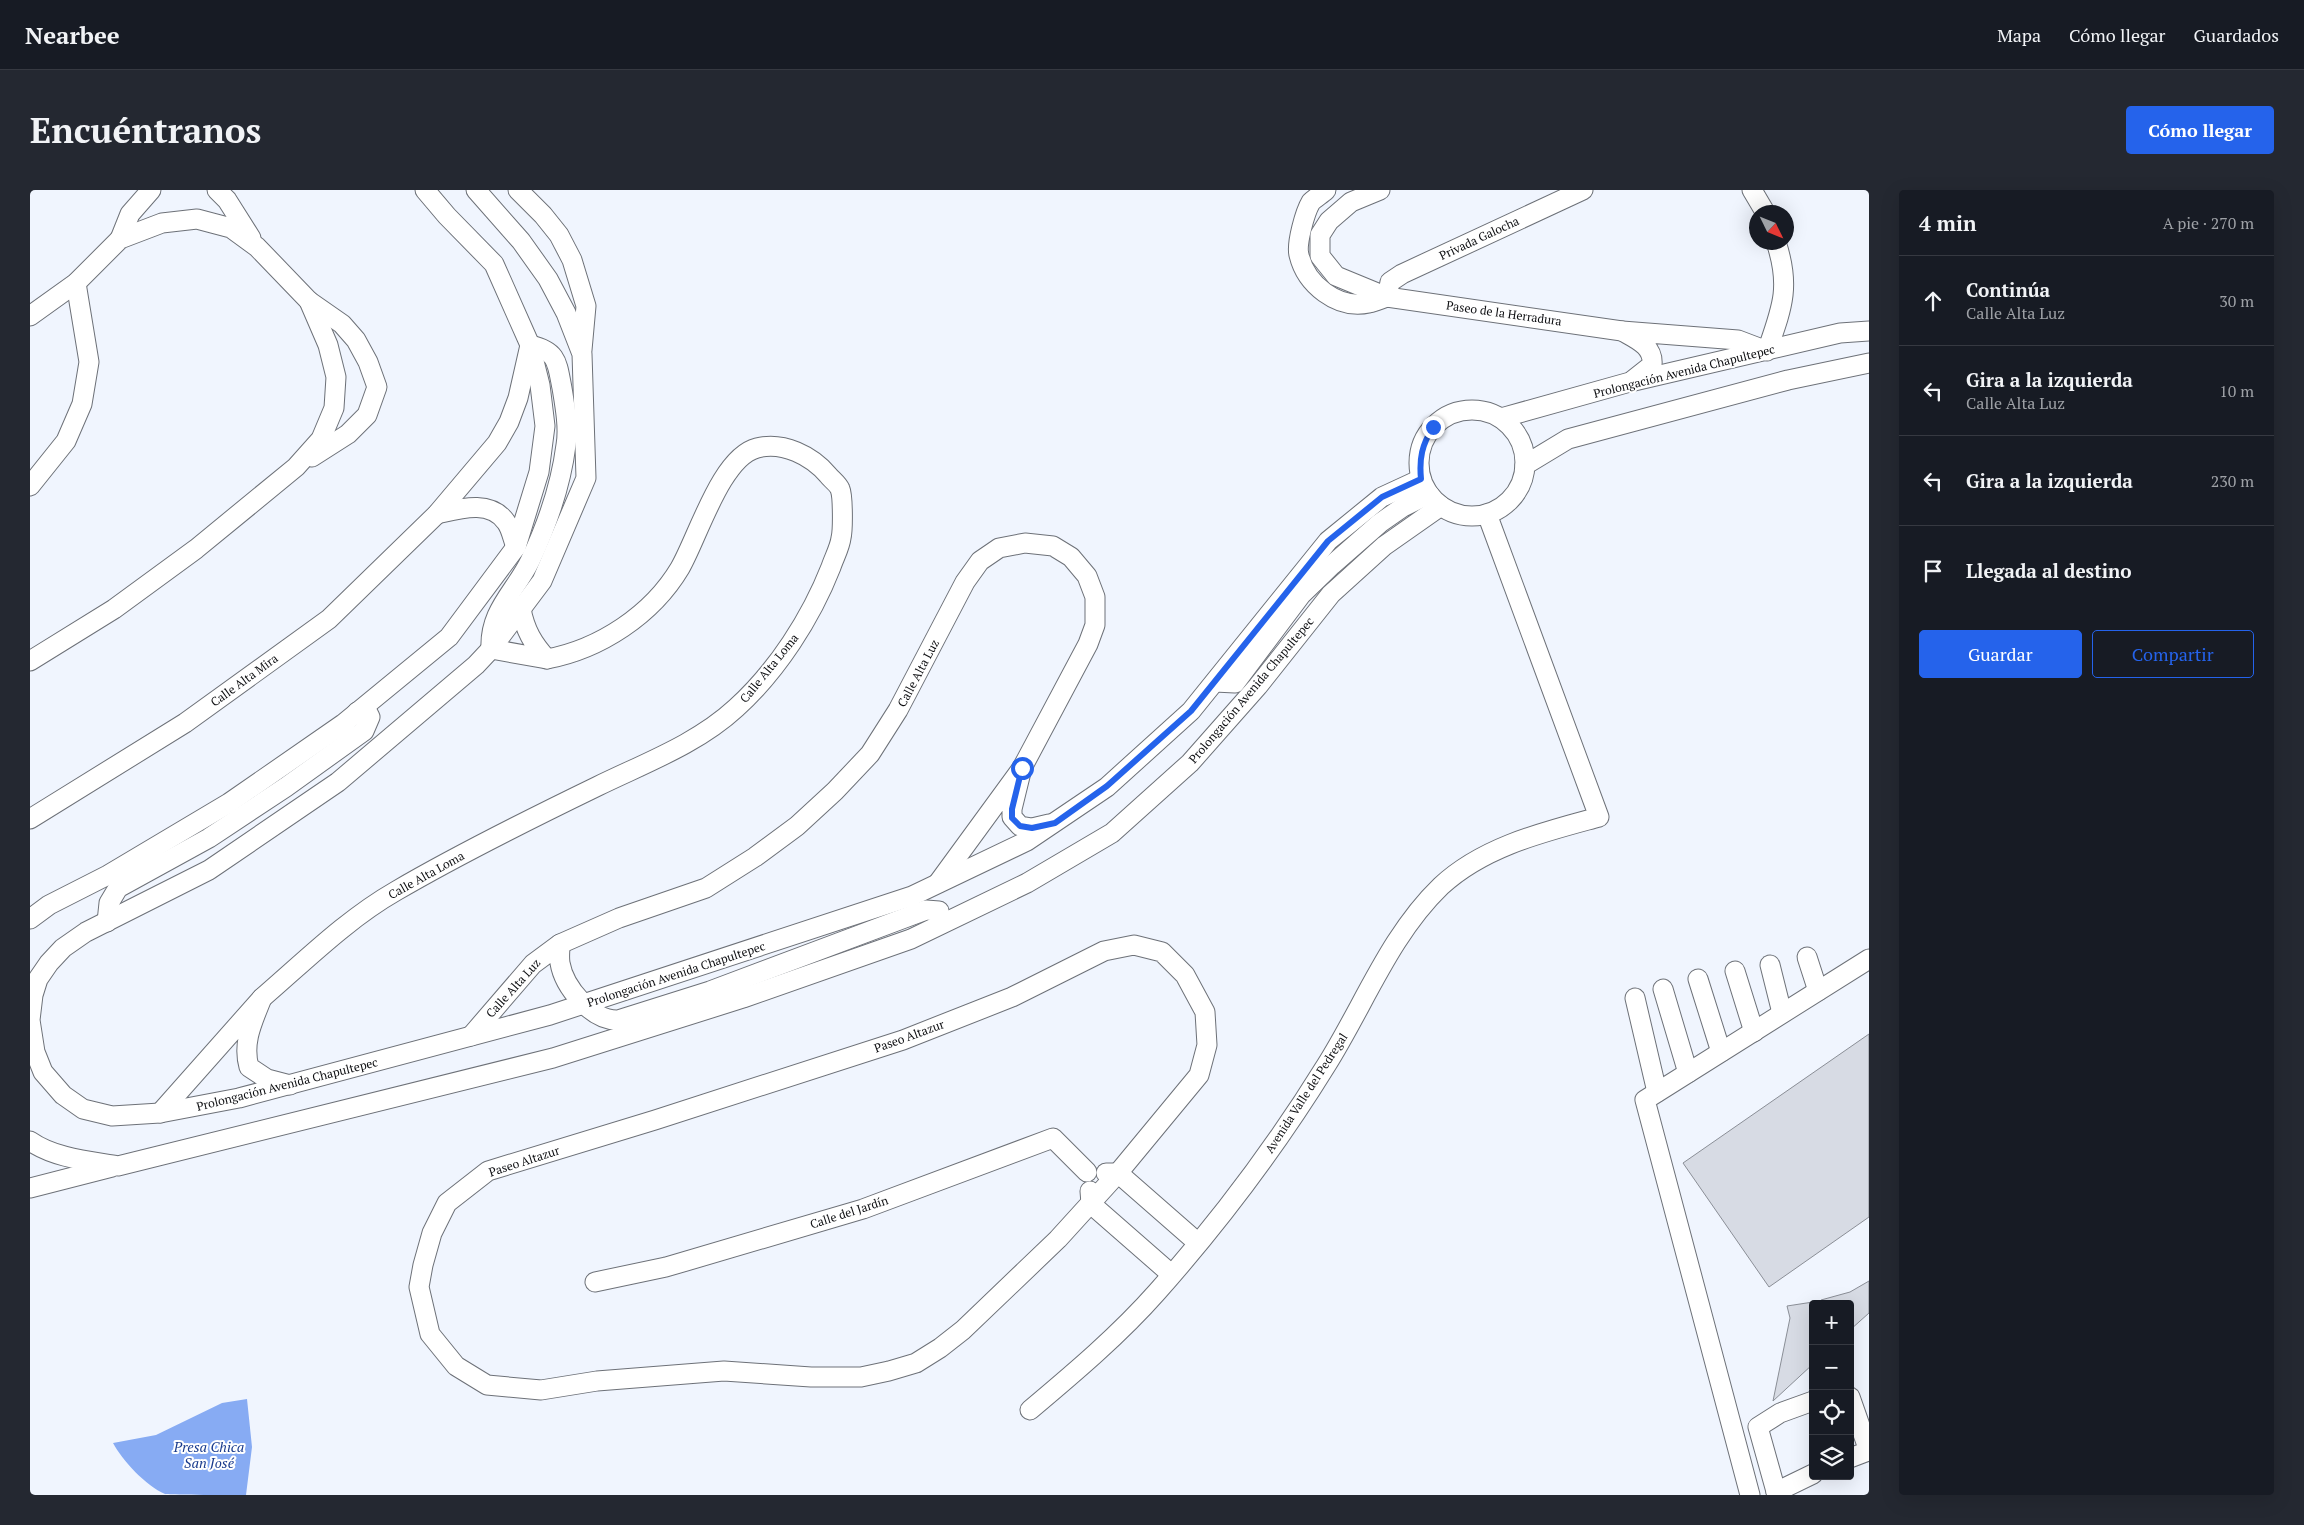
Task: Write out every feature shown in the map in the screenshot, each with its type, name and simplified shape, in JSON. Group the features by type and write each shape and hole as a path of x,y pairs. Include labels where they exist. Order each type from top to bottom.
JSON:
{"street":[{"path":"30,316 76,283 120,239 130,214 151,190"},
{"path":"218,190 227,200 257,247"},
{"path":"30,920 49,905 108,875 229,803 357,712 449,637 516,547 540,472 545,426 540,385 530,345 494,264 447,216 425,190"},
{"name":"Prolongación Avenida Chapultepec","path":"476,190 521,241 548,279 566,313 582,354 586,478 542,581 491,649 476,665 338,782 209,870 86,932 63,948 49,963 38,979 33,995 30,1020 35,1052 43,1072 52,1083 73,1103 83,1109 112,1116 160,1113 240,1098 291,1085 550,1015 912,896 1027,841 1107,786 1191,711 1328,541 1382,497 1430,493"},
{"path":"518,190 543,215 559,235 572,260 586,306 582,354"},
{"name":"Paseo de la Herradura","path":"1326,190 1312,202 1301,230 1298,253 1307,274 1325,294 1346,302 1368,304 1387,296"},
{"name":"Paseo de la Herradura","path":"1380,190 1352,202 1329,220 1320,235 1320,256 1336,276 1387,296 1622,331 1738,340 1767,350"},
{"name":"Privada Galocha","path":"1387,296 1390,282 1402,274 1582,190"},
{"path":"1752,190 1761,205"},
{"path":"30,661 114,609 189,554 296,467 348,434 367,416 377,387 368,362 356,340 342,324 309,301 257,247 231,228 197,219 162,223 120,239"},
{"path":"1767,350 1786,284 1779,250"},
{"path":"30,486 66,441 82,404 89,362 76,283"},
{"path":"296,467 321,439 334,408 336,377 328,345 309,301"},
{"name":"Paseo de la Herradura","path":"1622,331 1650,349 1653,359 1652,365 1630,382"},
{"name":"Prolongación Avenida Chapultepec","path":"1500,418 1630,382 1840,333 1869,331"},
{"path":"491,649 490,632 497,616 530,562 550,511 567,444 564,400 556,359 544,348 530,345"},
{"name":"Calle Alta Mira","path":"30,819 185,723 329,619 437,514 497,442 509,422 518,398 530,345"},
{"path":"1525,464 1568,439 1788,380 1869,363"},
{"path":"1465,410 1484,411 1500,418 1514,430 1523,446 1525,464 1522,482 1514,496 1502,507 1487,514 1471,516 1455,514 1430,493 1419,461 1423,443 1433,427 1448,416 1465,410"},
{"name":"Calle Alta Loma","path":"160,1113 262,998 354,920 392,893 536,816 700,736 737,708 796,637 822,590 841,539 840,490 819,465 802,453 779,447 758,448 741,455 727,471 679,570 651,604 617,632 591,646 547,660 491,649"},
{"name":"Prolongación Avenida Chapultepec","path":"30,1141 36,1145 73,1158 118,1166 553,1058 743,998 911,939 1027,882 1112,833 1190,763 1258,686 1331,594 1384,546 1430,493"},
{"path":"437,514 469,507 490,509 506,521 516,547"},
{"name":"Avenida Valle del Pedregal","path":"1030,1410 1079,1369 1156,1292 1235,1198 1275,1143 1328,1064 1406,926 1441,887 1467,865 1500,849 1547,830 1599,817 1487,514"},
{"name":"Calle Alta Luz","path":"471,1036 533,964 560,944 619,918 706,888 755,858 797,826 835,791 870,754 898,710 965,582 980,561 999,548 1025,543 1053,546 1071,557 1087,576 1095,597 1095,625 1088,644 1022,768 937,884"},
{"path":"521,609 524,626 534,644 547,660"},
{"path":"106,922 109,903 118,888 209,838 343,747 367,726 370,717 368,712 357,712"},
{"name":"Calle Alta Luz","path":"1022,768 1012,809 1012,818 1020,826 1032,828 1055,823"},
{"name":"Calle Alta Luz","path":"560,944 560,963 566,979 585,1003 603,1018 618,1020 710,991 922,911 930,909 939,911 941,924"},
{"name":"Paseo Altazur","path":"1134,946 1162,952 1185,975 1204,1012 1207,1045 1199,1076 1091,1204 1005,1292 940,1348 916,1363 889,1372 861,1377 812,1377 724,1371 597,1381 541,1390 487,1385 456,1366 430,1334 419,1287 432,1233 447,1203 488,1171 655,1120 903,1040 1012,997 1104,950 1134,946"},
{"path":"1807,957 1818,991"},
{"path":"1750,1495 1645,1100 1869,959"},
{"path":"1770,965 1782,1013"},
{"path":"1735,971 1754,1032"},
{"path":"1698,979 1721,1052"},
{"path":"1663,989 1688,1073"},
{"name":"Calle Alta Loma","path":"262,998 246,1042 245,1054 249,1067 268,1079 291,1085"},
{"path":"1635,998 1657,1092"},
{"name":"Calle del Jardín","path":"595,1282 666,1267 863,1209 1053,1138 1087,1172"},
{"path":"30,1188 118,1166"},
{"path":"1171,1274 1091,1204 1087,1172 1118,1173 1198,1243"},
{"path":"1809,1402 1780,1413 1758,1427 1777,1493 1809,1476"},
{"path":"1854,1409 1868,1451 1854,1456"}],"water":[{"name":"Presa Chica San José","path":"247,1399 252,1447 246,1495 165,1494 150,1485 135,1472 113,1443 156,1435 222,1403"}],"building":[{"path":"1869,1034 1869,1217 1769,1287 1683,1163"},
{"path":"1869,1281 1869,1313 1854,1326 1854,1300 1821,1300 1850,1292"},
{"path":"1809,1303 1809,1368 1773,1401 1790,1318 1787,1306"}],"route":[{"path":"1022,768 1012,809 1012,818 1020,826 1032,828 1055,823 1107,786 1191,711 1328,541 1382,497 1421,479 1419,461 1423,443 1433,427"}]}
